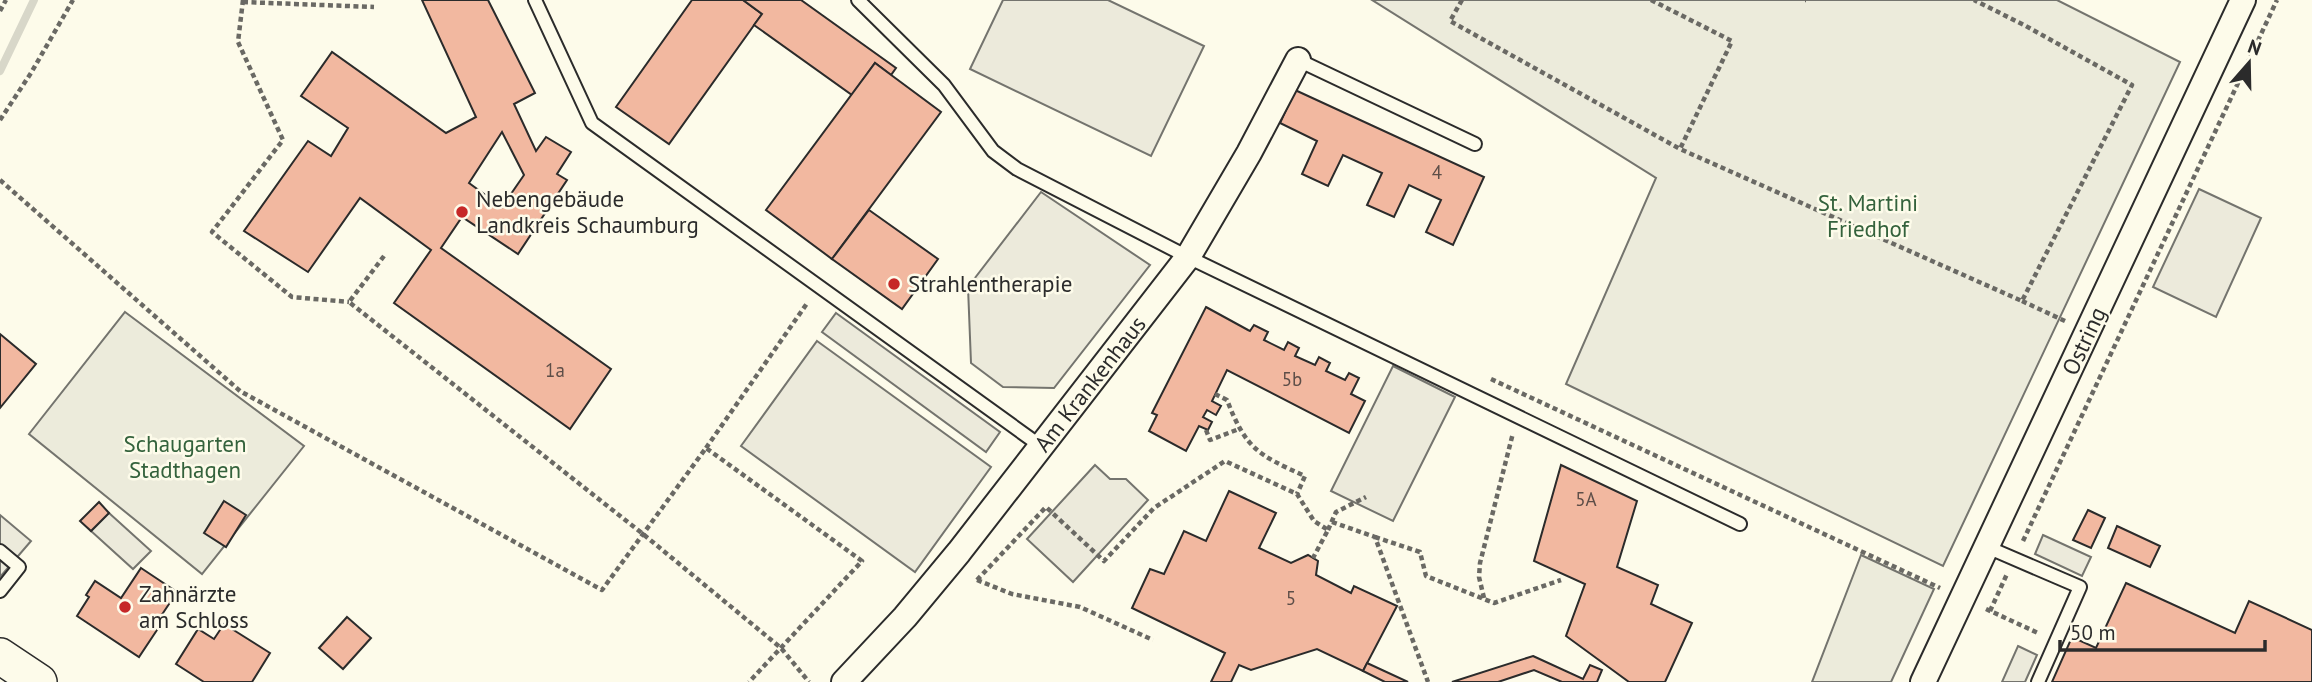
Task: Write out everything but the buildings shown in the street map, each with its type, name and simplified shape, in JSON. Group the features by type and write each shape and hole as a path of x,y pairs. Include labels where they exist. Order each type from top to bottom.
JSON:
{"main road":[{"path":"0,656 39,682"}],"street":[{"name":"Ostring","path":"1923,682 2243,0"},
{"name":"Am Krankenhaus","path":"844,682 905,617 952,561 1188,257 1249,153 1298,60"}],"lane":[{"path":"535,0 592,122 1042,447"},
{"path":"858,0 944,85 993,151 1017,169 1188,257 1740,524"},
{"path":"1298,60 1475,144"},
{"path":"1987,547 2080,587 2038,682"},
{"path":"0,551 19,566 0,591"}],"path":[{"path":"0,11 6,0"},
{"path":"0,120 32,74 73,0"},
{"path":"1461,0 1450,21 1680,149 2089,331"},
{"path":"1651,0 1732,41 1680,149"},
{"path":"1974,0 2025,25 2132,85 2022,301"},
{"path":"1990,611 2277,0"},
{"path":"374,7 243,1 238,42 282,139 212,232 292,296 349,302 643,534 781,648 809,682"},
{"path":"0,180 240,391 602,590 819,287"},
{"path":"349,302 384,256"},
{"path":"1487,377 2056,641"},
{"path":"1215,394 1227,400 1239,429 1250,444 1267,459 1305,476 1297,494"},
{"path":"1484,599 1479,577 1480,563 1517,416"},
{"path":"1206,430 1210,440 1239,429"},
{"path":"706,447 862,561 749,682"},
{"path":"977,580 1046,507 1104,561 1154,508 1225,461 1297,494 1314,521 1328,530"},
{"path":"1313,558 1336,512 1366,497"},
{"path":"1332,522 1420,552 1426,576 1494,603 1561,580"},
{"path":"1375,537 1428,682"},
{"path":"952,561 977,580 1012,594 1080,607 1153,640"}],"green space":[{"name":"St. Martini Friedhof","path":"1372,0 2057,0 2180,62 1943,566 1566,384 1656,178"},
{"name":"Schaugarten Stadthagen","path":"125,312 304,446 202,574 29,434"},
{"path":"1861,555 1934,589 1891,682 1812,682"}],"shaded area":[{"path":"1003,0 1108,0 1204,46 1151,156 970,69"},
{"path":"2199,189 2261,218 2216,317 2153,287"},
{"path":"1041,192 1150,265 1054,388 1003,387 971,363 968,287"},
{"path":"836,313 1000,432 986,452 822,332"},
{"path":"817,341 991,467 915,572 741,446"},
{"path":"1393,366 1455,397 1393,521 1331,491"},
{"path":"1095,465 1110,479 1126,479 1148,500 1073,582 1027,539"},
{"path":"109,513 151,551 133,569 91,531"},
{"path":"0,515 31,541 0,577"},
{"path":"2043,535 2091,557 2082,576 2035,554"},
{"path":"2018,646 2037,655 2025,682 2002,682"}],"waterway":[{"path":"0,71 34,0"}],"place":[{"name":"Nebengebäude Landkreis Schaumburg","path":"462,212"},
{"name":"Strahlentherapie","path":"894,284"},
{"name":"Zahnärzte am Schloss","path":"125,607"}]}
